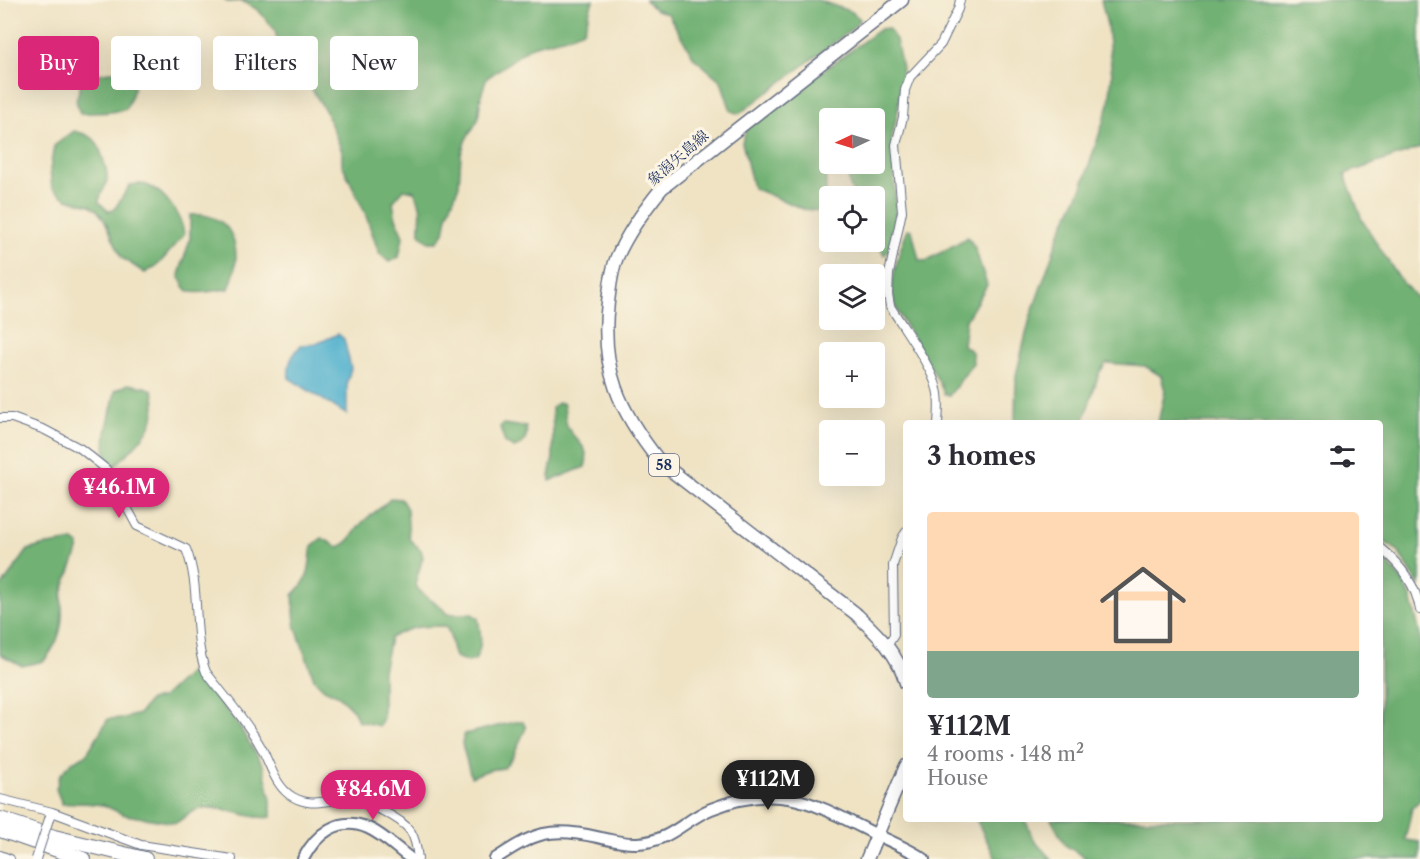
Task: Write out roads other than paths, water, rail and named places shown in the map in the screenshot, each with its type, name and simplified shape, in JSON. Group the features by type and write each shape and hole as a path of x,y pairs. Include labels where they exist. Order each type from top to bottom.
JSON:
{"highway":[{"path":"0,819 52,842 83,859"},
{"path":"0,830 145,859"}],"main road":[{"name":"象潟矢島線","path":"902,0 719,141 662,188 633,227 616,260 609,293 606,330 610,369 624,412 660,462 855,613 896,657 903,675"},
{"path":"867,859 903,773"}],"street":[{"path":"938,420 937,387 929,369 890,306 889,274 902,211 896,145 903,117 905,90 910,77 941,44 960,0"},
{"path":"0,418 12,418 45,430 81,448 106,468 137,526 186,549 195,582 201,659 206,672 261,746 285,791 292,797 318,804 348,800 365,803 391,816 410,830 415,840 418,859"},
{"path":"887,646 894,635 894,565 903,540"},
{"path":"1383,550 1391,556 1414,589 1420,610"},
{"path":"495,859 538,834 554,831 572,831 620,842 638,843 663,838 708,810 737,799 762,796 789,797 816,804 924,859"},
{"path":"0,799 141,845 232,859"},
{"path":"36,859 51,814"},
{"path":"303,859 315,839 339,825 354,824 368,828 384,837 411,859"},
{"path":"0,855 10,859"}],"water":[{"path":"338,334 344,339 351,368 347,382 347,415 289,378 291,360 301,345 316,344"}]}
